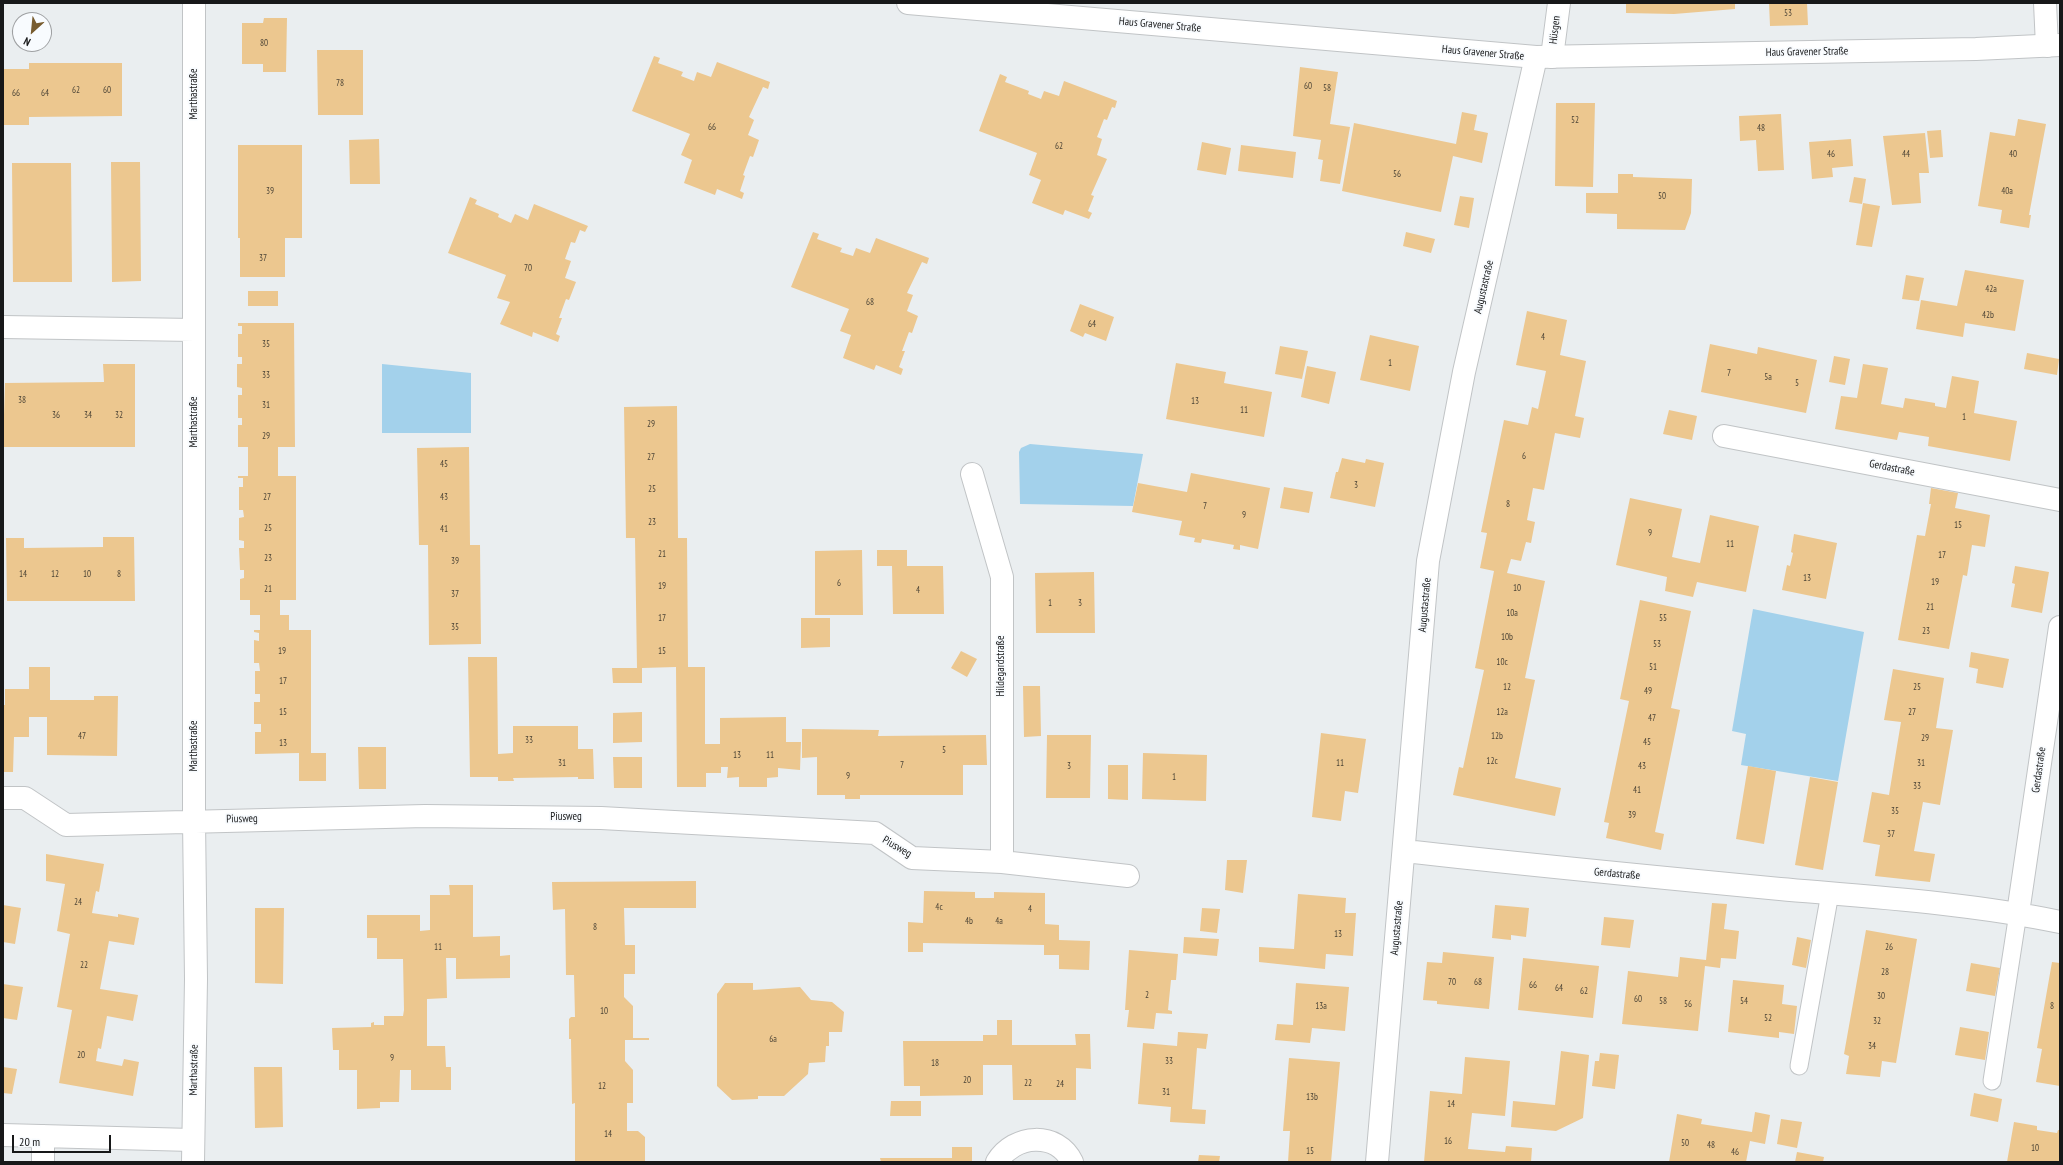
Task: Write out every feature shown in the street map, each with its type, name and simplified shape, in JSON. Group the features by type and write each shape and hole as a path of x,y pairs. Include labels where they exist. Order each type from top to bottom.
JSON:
{"street":[{"name":"Marthastraße","path":"193,1162 192,1140 196,979 194,820 194,3"},
{"name":"Haus Gravener Straße","path":"908,3 1544,57 1968,49 2054,45"},
{"name":"Hüsgen","path":"1544,57 1559,3"},
{"path":"2045,3 2054,45"},
{"name":"Augustastraße","path":"1377,1162 1428,561 1464,372 1544,57"},
{"path":"3,326 194,330"},
{"name":"Gerdastraße","path":"1724,436 2060,500"},
{"name":"Hildegardstraße","path":"972,474 1002,577 1002,862"},
{"name":"Gerdastraße","path":"1404,851 1556,868 1830,893 2018,913 2060,627"},
{"name":"Piusweg","path":"3,798 25,798 66,824 393,815 601,818 875,833 912,858 1002,862 1128,876"},
{"path":"2018,913 2060,922"},
{"path":"3,1135 192,1140"},
{"path":"43,1136 44,1162"},
{"path":"997,1162 1001,1155 1012,1146 1024,1140 1038,1139 1051,1142 1063,1149 1072,1162"}],"lane":[{"path":"1799,1066 1830,893"},
{"name":"Gerdastraße","path":"1992,1081 2018,913"}],"shaded area":[{"path":"382,364 471,373 471,433 382,433"},
{"path":"1030,444 1143,454 1133,506 1020,504 1019,452 1021,448"},
{"path":"1753,609 1864,632 1838,781 1741,765 1746,734 1732,731"}],"building":[{"path":"1626,3 1735,3 1735,9 1674,14 1626,13"},
{"path":"1769,3 1807,3 1808,25 1770,26"},
{"path":"264,18 287,18 286,72 263,72 263,64 242,64 242,23 263,23"},
{"path":"317,50 363,50 363,115 318,115"},
{"path":"654,56 660,58 658,63 683,72 681,76 694,81 697,72 711,77 717,62 770,82 768,89 763,87 749,117 754,120 748,135 759,140 753,157 750,156 743,175 745,176 740,191 744,193 742,199 717,189 715,195 684,183 692,160 681,155 690,134 632,111"},
{"path":"29,63 122,63 122,116 29,117 29,125 3,125 3,69 29,69"},
{"path":"1300,67 1338,72 1330,124 1350,127 1340,184 1320,181 1323,160 1318,159 1321,140 1293,136"},
{"path":"1000,74 1007,77 1005,82 1029,91 1028,94 1041,99 1044,91 1059,96 1064,81 1117,101 1115,108 1112,107 1107,120 1104,119 1097,137 1102,139 1097,155 1107,159 1091,195 1094,196 1088,211 1092,213 1089,219 1065,210 1063,215 1032,203 1041,180 1029,175 1037,153 979,131"},
{"path":"1556,103 1595,103 1593,187 1555,186"},
{"path":"1462,112 1477,115 1474,130 1488,133 1482,163 1453,156 1441,212 1342,191 1354,123 1456,144"},
{"path":"1781,114 1784,170 1758,171 1756,140 1740,141 1739,116"},
{"path":"2018,119 2046,124 2029,215 2031,215 2029,228 2000,223 2002,210 1978,206 1990,132 2015,136"},
{"path":"1941,130 1943,157 1930,158 1927,131"},
{"path":"1925,133 1929,173 1919,173 1921,203 1892,205 1883,136"},
{"path":"379,139 380,184 350,184 349,140"},
{"path":"1851,139 1853,166 1832,168 1833,177 1812,179 1809,142"},
{"path":"1202,142 1231,148 1226,175 1197,170"},
{"path":"238,145 302,145 302,238 285,238 285,277 240,277 240,238 238,238"},
{"path":"1241,145 1296,152 1293,178 1238,171"},
{"path":"111,162 140,162 141,281 112,282"},
{"path":"12,163 71,163 72,282 13,282"},
{"path":"1618,174 1633,174 1633,177 1692,179 1691,213 1685,230 1617,229 1617,214 1586,213 1586,193 1618,193"},
{"path":"1854,177 1866,179 1862,204 1849,202"},
{"path":"1460,196 1474,198 1469,228 1454,225"},
{"path":"470,197 477,200 475,204 499,214 498,217 511,223 515,214 528,220 534,204 588,226 585,232 580,230 575,243 571,242 565,259 571,261 565,278 576,282 569,300 566,299 559,318 562,318 556,334 560,336 558,342 533,332 532,337 500,324 510,302 497,298 506,275 448,253"},
{"path":"1863,203 1880,206 1872,247 1856,245"},
{"path":"813,232 819,234 817,239 842,248 840,252 853,256 856,248 870,253 876,238 929,258 927,264 922,262 907,293 913,295 907,311 918,316 912,333 909,332 902,351 905,351 899,367 903,369 901,375 876,365 874,370 843,358 851,335 840,331 849,309 791,287"},
{"path":"1406,232 1435,239 1431,253 1403,246"},
{"path":"1965,270 2024,280 2015,331 1965,323 1963,337 1916,329 1921,300 1957,306"},
{"path":"1906,275 1924,278 1919,301 1902,299"},
{"path":"248,291 278,291 278,306 248,306"},
{"path":"1080,304 1114,317 1106,341 1085,333 1083,337 1070,331"},
{"path":"1527,311 1567,320 1560,355 1586,361 1575,416 1584,418 1580,438 1555,433 1544,490 1533,488 1527,520 1535,522 1531,543 1526,542 1521,561 1511,559 1507,573 1545,581 1525,678 1535,680 1515,778 1561,788 1555,816 1453,795 1459,767 1463,768 1484,670 1475,668 1494,571 1480,568 1487,533 1481,532 1504,420 1528,425 1532,407 1538,409 1546,371 1516,365"},
{"path":"238,323 294,323 295,447 278,447 278,476 296,476 296,600 280,600 280,615 289,615 289,630 311,630 311,753 326,753 326,781 299,781 299,753 255,754 255,732 261,732 261,724 254,724 254,702 260,702 260,694 255,694 255,671 260,671 259,663 254,663 254,640 259,641 259,633 254,632 254,630 260,630 260,615 250,615 250,600 240,600 240,579 244,578 244,570 240,570 239,548 244,548 244,541 239,540 239,518 244,517 243,510 239,510 239,487 243,487 243,478 238,478 238,476 248,476 248,447 238,447 238,425 242,425 242,418 238,418 238,395 242,395 242,388 237,387 237,364 242,364 242,357 238,357 238,334 242,334 242,326 238,326"},
{"path":"1370,335 1419,346 1410,391 1360,380"},
{"path":"1710,344 1757,354 1758,347 1817,360 1806,413 1701,392"},
{"path":"1280,346 1308,351 1302,379 1275,374"},
{"path":"2027,353 2059,359 2057,375 2024,369"},
{"path":"1834,356 1850,359 1845,385 1829,382"},
{"path":"1176,363 1226,372 1224,383 1272,392 1264,437 1166,419"},
{"path":"103,364 135,364 135,447 3,447 5,383 104,382"},
{"path":"1863,364 1888,368 1881,404 1903,408 1905,398 1935,403 1935,406 1946,408 1952,376 1979,381 1974,413 2017,421 2010,461 1928,446 1929,437 1899,432 1897,440 1835,429 1841,396 1857,398"},
{"path":"1307,366 1336,372 1329,404 1301,397"},
{"path":"677,406 678,538 687,538 688,667 705,667 705,744 720,744 720,718 786,717 786,742 801,742 800,770 778,768 778,777 767,778 767,787 739,787 739,777 727,778 728,767 721,767 721,773 706,773 706,787 677,787 676,667 642,668 642,683 613,683 612,668 637,668 635,538 626,538 624,407"},
{"path":"1669,410 1697,416 1692,440 1663,434"},
{"path":"469,447 470,545 480,545 481,644 429,645 428,545 419,545 417,448"},
{"path":"1342,458 1365,463 1366,459 1384,463 1375,507 1330,498 1336,472 1338,472"},
{"path":"1191,473 1270,488 1258,549 1240,545 1240,550 1233,549 1234,545 1202,539 1201,543 1194,542 1195,538 1179,535 1182,521 1132,512 1138,483 1187,492"},
{"path":"1284,487 1313,492 1309,513 1280,508"},
{"path":"1931,488 1958,493 1955,508 1990,515 1985,547 1972,545 1967,576 1963,575 1949,649 1898,640 1917,535 1925,536 1931,504 1929,504"},
{"path":"1630,498 1682,509 1672,557 1685,560 1700,563 1710,515 1759,526 1746,592 1697,582 1693,597 1665,591 1667,577 1616,565"},
{"path":"1794,534 1837,543 1826,599 1782,590 1787,565 1790,566 1793,553 1791,552"},
{"path":"103,537 134,537 135,601 7,601 6,538 24,538 24,548 103,547"},
{"path":"862,550 863,615 815,615 815,551"},
{"path":"877,550 907,550 907,566 943,566 944,614 893,614 892,566 877,566"},
{"path":"2015,566 2049,572 2042,613 2011,607 2015,584 2012,583"},
{"path":"1094,572 1095,633 1036,633 1035,573"},
{"path":"1640,600 1691,611 1671,708 1680,710 1655,832 1664,834 1661,850 1606,838 1609,823 1604,822 1629,701 1620,699"},
{"path":"801,618 830,618 830,647 801,648"},
{"path":"961,651 977,659 967,677 951,668"},
{"path":"1971,652 2009,659 2003,688 1976,683 1978,669 1969,667"},
{"path":"468,657 497,657 498,754 513,753 513,726 578,726 578,749 593,749 594,779 578,779 578,777 513,778 514,781 498,781 498,777 470,777"},
{"path":"29,667 50,667 50,700 94,700 94,696 118,696 117,756 47,755 47,717 29,717 29,737 14,737 13,772 3,772 3,705 5,705 5,689 29,689"},
{"path":"1893,669 1944,678 1936,728 1953,730 1940,805 1923,802 1914,851 1935,854 1930,882 1875,876 1880,845 1863,842 1872,792 1889,795 1901,722 1884,720"},
{"path":"1023,686 1040,686 1041,736 1024,737"},
{"path":"642,712 642,742 613,743 613,713"},
{"path":"802,729 879,730 878,736 986,735 987,765 963,765 963,795 860,795 860,799 845,799 845,795 817,795 817,757 802,758"},
{"path":"1321,733 1366,739 1358,793 1345,791 1341,821 1312,817"},
{"path":"1047,735 1091,735 1090,798 1046,798"},
{"path":"358,747 386,747 386,789 359,789"},
{"path":"1143,753 1207,755 1206,801 1142,799"},
{"path":"613,757 642,757 642,788 614,788"},
{"path":"1108,765 1128,765 1128,800 1108,799"},
{"path":"1748,766 1776,771 1764,844 1736,839"},
{"path":"1810,777 1838,782 1823,870 1795,865"},
{"path":"46,854 104,864 99,892 96,891 92,913 118,917 118,914 139,918 134,945 109,941 100,989 138,995 133,1021 107,1016 101,1049 98,1048 96,1061 122,1066 124,1059 139,1062 133,1096 59,1083 72,1010 57,1007 70,934 57,931 65,884 46,881"},
{"path":"1227,860 1247,860 1243,893 1225,890"},
{"path":"696,881 696,908 624,908 625,945 635,945 635,974 624,974 624,997 633,1006 633,1038 649,1038 649,1040 625,1040 625,1061 633,1070 633,1103 627,1103 627,1131 638,1131 645,1137 645,1162 575,1162 575,1103 572,1104 571,1039 569,1039 569,1019 571,1017 575,1017 574,975 566,975 565,909 553,910 552,882"},
{"path":"449,885 473,885 473,937 500,936 500,956 510,955 510,978 456,979 456,958 446,958 447,998 427,999 427,1046 445,1046 446,1067 451,1067 451,1090 411,1090 411,1070 400,1070 399,1102 380,1102 380,1108 357,1109 357,1070 339,1070 339,1050 333,1050 332,1028 371,1027 371,1023 374,1022 374,1025 384,1025 384,1016 403,1016 404,1010 403,959 377,959 377,938 367,938 367,915 420,915 420,931 430,930 430,895 450,895"},
{"path":"924,891 975,892 975,898 994,898 994,892 1045,893 1045,924 1059,925 1059,940 1090,941 1089,970 1059,969 1059,955 1044,955 1044,945 923,943 923,952 908,952 908,922 923,923"},
{"path":"1298,894 1346,898 1345,913 1356,913 1353,956 1326,954 1325,969 1259,962 1259,947 1294,949"},
{"path":"1712,903 1727,904 1724,929 1739,931 1736,959 1721,958 1720,968 1705,966 1698,1031 1622,1024 1628,971 1678,977 1680,957 1706,960"},
{"path":"3,905 21,908 15,944 3,942"},
{"path":"1495,905 1529,908 1526,937 1511,935 1511,940 1492,938"},
{"path":"255,908 284,908 283,984 255,983"},
{"path":"1202,908 1220,909 1217,933 1200,931"},
{"path":"1604,917 1634,920 1630,948 1601,945"},
{"path":"1866,930 1917,939 1896,1063 1882,1061 1880,1077 1846,1074 1849,1056 1844,1054"},
{"path":"1184,937 1219,939 1217,956 1183,953"},
{"path":"1797,937 1811,940 1806,968 1792,965"},
{"path":"1129,950 1178,954 1176,980 1171,980 1168,1010 1172,1011 1172,1014 1156,1013 1154,1029 1127,1027 1129,1010 1125,1010"},
{"path":"1443,952 1494,957 1489,1009 1437,1004 1437,1001 1423,1000 1427,962 1442,963"},
{"path":"1523,958 1599,966 1593,1018 1518,1010"},
{"path":"2052,962 2060,963 2060,1086 2036,1082 2042,1049 2037,1048"},
{"path":"1971,963 2000,968 1995,996 1966,991"},
{"path":"1733,980 1784,985 1782,1004 1797,1006 1794,1034 1779,1032 1779,1038 1728,1032"},
{"path":"725,983 753,983 753,990 800,987 811,1000 832,1002 844,1012 842,1032 829,1032 829,1046 826,1046 825,1062 809,1063 808,1074 784,1096 758,1096 758,1099 732,1100 717,1086 717,994"},
{"path":"1296,983 1349,987 1345,1031 1312,1028 1310,1043 1275,1040 1277,1024 1293,1025"},
{"path":"3,984 23,987 17,1020 3,1018"},
{"path":"997,1020 1012,1020 1012,1045 1076,1045 1075,1034 1090,1034 1091,1069 1076,1068 1076,1100 1013,1100 1012,1065 983,1065 983,1095 920,1096 920,1086 904,1086 903,1041 983,1041 983,1035 997,1035"},
{"path":"1960,1027 1989,1032 1985,1060 1955,1055"},
{"path":"1178,1032 1208,1034 1206,1049 1197,1048 1192,1109 1206,1110 1205,1124 1170,1122 1171,1107 1138,1104 1143,1043 1177,1046"},
{"path":"1561,1051 1589,1055 1583,1118 1556,1131 1511,1127 1513,1101 1555,1105"},
{"path":"1600,1053 1619,1055 1615,1089 1592,1086 1595,1061 1599,1061"},
{"path":"1465,1057 1510,1061 1505,1116 1472,1113 1468,1149 1505,1152 1506,1146 1532,1148 1531,1162 1424,1162 1430,1091 1462,1094"},
{"path":"1289,1058 1340,1062 1331,1162 1288,1162 1290,1131 1283,1131"},
{"path":"3,1067 17,1069 12,1094 3,1093"},
{"path":"254,1067 282,1067 283,1127 255,1128"},
{"path":"1974,1093 2002,1099 1998,1122 1970,1116"},
{"path":"891,1101 921,1101 921,1116 890,1116"},
{"path":"1755,1112 1770,1115 1765,1144 1750,1141 1746,1162 1669,1162 1677,1114 1702,1119 1701,1124 1752,1132"},
{"path":"1781,1119 1802,1122 1797,1148 1777,1144"},
{"path":"2014,1122 2037,1126 2037,1130 2057,1133 2058,1130 2060,1130 2060,1162 2007,1162"},
{"path":"952,1147 972,1147 972,1162 881,1162 880,1158 952,1158"},
{"path":"1797,1152 1824,1157 1823,1162 1795,1162"},
{"path":"1199,1155 1220,1156 1219,1162 1198,1162"}]}
